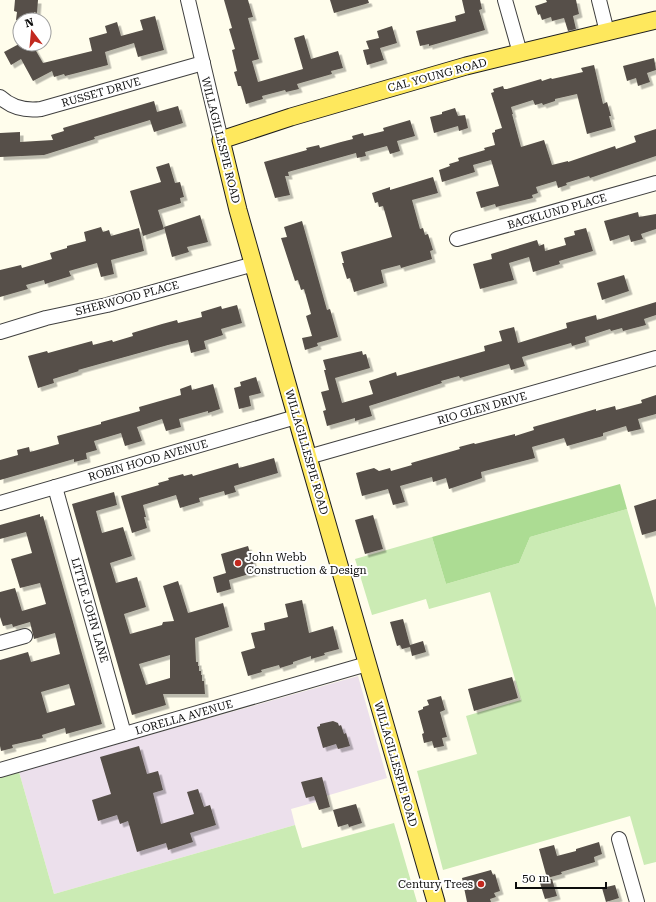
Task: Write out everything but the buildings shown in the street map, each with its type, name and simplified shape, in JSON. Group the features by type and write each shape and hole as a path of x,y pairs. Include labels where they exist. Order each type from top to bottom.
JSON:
{"main road":[{"name":"CAL YOUNG ROAD","path":"221,140 291,117 466,66 656,20"},
{"name":"WILLAGILLESPIE ROAD","path":"221,140 238,210 296,417 436,902"}],"street":[{"name":"WILLAGILLESPIE ROAD","path":"188,0 221,140"},
{"path":"506,0 520,53"},
{"path":"599,0 607,32"},
{"name":"RUSSET DRIVE","path":"0,97 12,106 28,110 41,109 203,63"},
{"name":"BACKLUND PLACE","path":"457,239 656,183"},
{"name":"SHERWOOD PLACE","path":"0,332 46,318 107,305 254,264"},
{"name":"RIO GLEN DRIVE","path":"308,457 656,358"},
{"name":"ROBIN HOOD AVENUE","path":"0,503 296,417"},
{"name":"LITTLE JOHN LANE","path":"55,487 124,734"},
{"path":"0,644 25,636"},
{"name":"LORELLA AVENUE","path":"0,770 367,664"},
{"path":"618,839 637,902"}],"shaded area":[{"path":"358,676 387,778 326,796 327,799 291,809 295,825 54,894 19,772"}],"green space":[{"path":"620,484 627,509 530,537 519,563 446,584 432,537"},
{"path":"627,509 656,608 656,862 644,865 630,816 443,870 417,771 477,754 466,716 521,700 490,592 429,609 426,599 372,615 355,559 432,537 446,584 519,563 530,537"},
{"path":"19,772 54,894 295,825 302,848 394,823 417,902 0,902 0,778"}],"place":[{"name":"John Webb Construction & Design","path":"238,563"},
{"name":"Century Trees","path":"481,884"}]}
